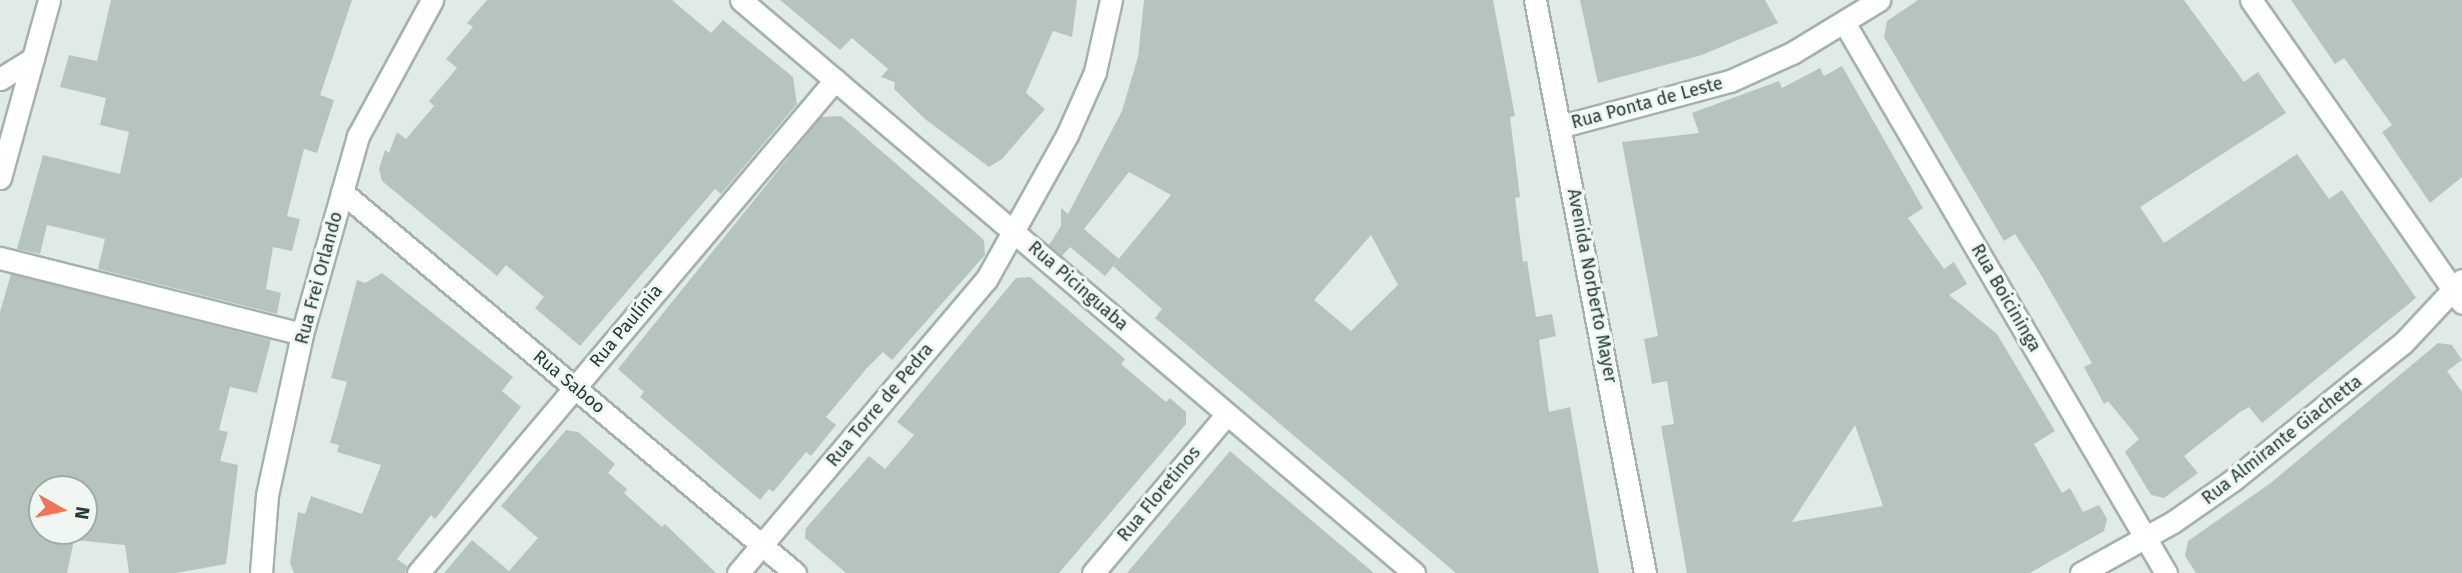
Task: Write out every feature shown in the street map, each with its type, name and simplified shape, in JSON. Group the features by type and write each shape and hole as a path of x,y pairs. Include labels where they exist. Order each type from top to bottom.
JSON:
{"street":[{"path":"0,178 49,0"},
{"name":"Rua Frei Orlando","path":"261,573 267,495 302,334 358,136 432,0"},
{"name":"Rua Picinguaba","path":"741,0 1414,573"},
{"name":"Rua Torre de Pedra","path":"738,573 986,279 1016,232 1067,135 1095,72 1111,0"},
{"name":"Avenida Norberto Mayer","path":"1535,0 1562,125 1643,568"},
{"name":"Rua Ponta de Leste","path":"1562,125 1730,80 1845,24 1878,0"},
{"path":"2250,0 2459,291"},
{"name":"Rua Boicininga","path":"1845,24 2166,573"},
{"path":"0,79 33,58"},
{"name":"Rua Paulínia","path":"418,573 835,80"},
{"name":"Rua Saboo","path":"342,192 794,573"},
{"path":"0,258 302,334"},
{"name":"Rua Almirante Giachetta","path":"2081,573 2145,537 2233,480 2348,389 2459,291"},
{"name":"Rua Floretinos","path":"1093,573 1226,415"}],"building":[{"path":"111,0 352,0 320,95 334,100 317,153 304,149 287,216 300,219 292,251 273,247 266,289 281,293 277,314 98,269 105,239 77,232 47,225 40,254 17,249 43,155 120,174 129,132 100,125 106,98 60,87 69,55 97,61"},
{"path":"487,0 672,0 711,33 723,20 793,77 797,104 721,194 715,189 580,346 535,308 544,297 506,265 497,276 382,181 379,169 385,150 389,153 397,132 406,139 434,106 429,101 457,68 446,59 473,27 467,23"},
{"path":"780,0 1077,0 1072,37 1053,31 1026,93 1045,109 1002,159 989,167 925,119 894,89 895,82 881,77 888,69 852,38 840,50"},
{"path":"1144,0 1493,0 1515,116 1510,117 1520,197 1515,198 1523,262 1527,261 1536,317 1552,314 1556,336 1539,340 1549,412 1570,407 1599,573 1456,573 1155,318 1162,309 1113,266 1105,276 1070,247 1062,256 1049,245 1061,226 1061,208 1068,214 1122,111 1138,57","holes":["1129,172 1171,195 1119,259 1084,229","1371,235 1398,285 1351,331 1314,300"]},
{"path":"1580,0 1765,0 1778,23 1702,55 1598,83"},
{"path":"1918,0 2184,0 2244,82 2258,72 2286,113 2140,207 2164,243 2297,154 2329,199 2342,190 2416,298 2262,423 2249,407 2240,412 2184,456 2198,473 2164,498 2151,495 2125,452 2139,439 2108,401 2104,404 2084,367 2092,363 2040,273 2015,234 2004,241 1884,37 1887,21"},
{"path":"2291,0 2462,0 2462,177 2430,203 2382,132 2392,125 2344,58 2335,64"},
{"path":"1842,66 1923,208 1908,218 1944,269 1954,262 1967,284 1949,295 1997,334 2055,431 2034,444 2062,493 2070,488 2083,512 2099,505 2107,519 2104,531 2030,573 1687,573 1661,426 1674,424 1667,381 1652,384 1644,339 1658,336 1622,142 1699,133 1692,113 1779,81 1782,88 1820,68 1824,76","holes":["1855,425 1883,506 1792,522"]},
{"path":"841,116 984,240 985,255 892,360 883,352 867,368 826,417 836,425 811,456 806,452 773,492 769,489 760,500 640,397 644,392 618,369 821,117"},
{"path":"382,273 513,377 502,391 521,407 435,519 431,515 397,559 407,566 405,573 294,573 290,563 298,512 305,514 311,496 362,514 381,465 337,452 339,445 330,443 347,382 331,378 357,280 365,283"},
{"path":"11,274 271,340 257,393 230,387 219,430 228,432 220,461 238,465 226,564 176,573 129,573 125,545 98,542 98,475 28,475 28,545 73,545 67,573 0,573 0,312"},
{"path":"1030,277 1125,359 1121,364 1166,402 1170,398 1186,412 1186,424 1059,573 846,573 805,538 806,528 869,456 885,469 914,435 897,422 1016,278"},
{"path":"2438,343 2452,345 2462,360 2447,371 2462,392 2462,573 2196,573 2185,556 2188,541 2272,482"},
{"path":"566,430 578,432 615,464 608,473 627,489 624,493 662,527 665,524 716,573 444,573 472,540 509,571 538,538 501,506"},
{"path":"1230,451 1285,498 1374,573 1127,573"}]}
